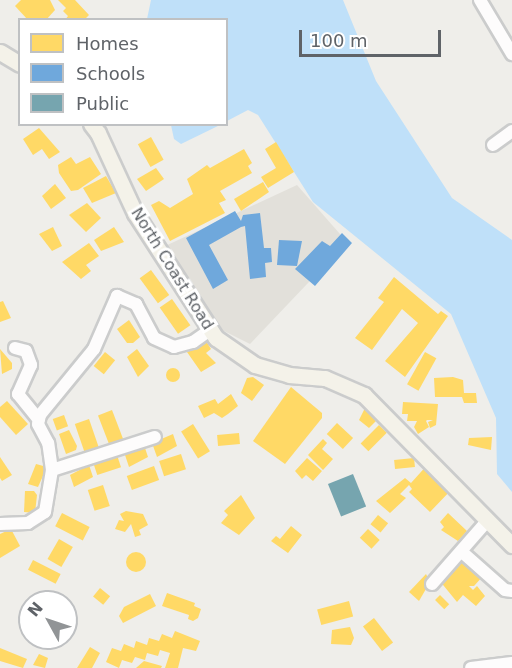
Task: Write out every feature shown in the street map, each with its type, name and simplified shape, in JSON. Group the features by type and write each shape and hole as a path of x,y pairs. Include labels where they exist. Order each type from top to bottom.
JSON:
{"main road":[{"path":"0,52 18,63"},
{"name":"North Coast Road","path":"92,126 98,133 135,213 210,330 255,365 289,375 325,378 364,395 512,545"}],"street":[{"path":"480,0 512,54"},
{"path":"494,145 512,131"},
{"path":"39,420 94,349 117,296 136,304 154,338 174,347 193,342 210,330"},
{"path":"0,524 28,524 45,512 52,470 51,454 39,420 18,394 31,365 26,351 15,348"},
{"path":"52,470 155,437"},
{"path":"432,584 488,520"},
{"path":"462,552 505,590 512,591"},
{"path":"471,668 512,663"}],"shaded area":[{"path":"297,185 347,242 250,344 212,325 163,247"}],"water":[{"path":"151,0 343,0 376,81 452,198 512,240 512,492 497,474 496,418 451,314 313,202 258,115 248,110 228,120 228,18 147,18"},
{"path":"171,126 218,126 181,144 174,139"}],"building: Homes":[{"path":"21,0 50,0 55,10 48,18 26,18 15,6"},
{"path":"58,0 75,0 89,15 86,18 66,18 68,16 63,11 66,8"},
{"path":"39,128 60,152 49,159 42,149 33,155 23,139"},
{"path":"151,137 164,160 150,167 138,144"},
{"path":"276,142 294,172 268,188 261,177 276,168 265,149"},
{"path":"244,149 252,163 248,166 252,173 220,191 226,200 219,203 225,213 170,241 151,205 159,201 170,208 193,194 187,179 207,165 210,168"},
{"path":"71,157 76,164 90,157 101,174 78,190 71,191 59,173 58,165"},
{"path":"156,168 164,179 146,191 137,179"},
{"path":"106,176 116,193 92,203 83,188"},
{"path":"263,182 269,192 241,211 234,199"},
{"path":"55,184 66,198 51,209 42,196"},
{"path":"87,203 101,218 86,232 69,215"},
{"path":"53,227 62,246 52,251 39,234"},
{"path":"114,227 124,242 101,251 94,240"},
{"path":"89,243 99,256 86,265 91,271 81,279 62,262"},
{"path":"151,270 169,295 158,303 140,278"},
{"path":"394,277 438,314 441,311 448,316 405,377 385,361 418,323 402,309 372,350 355,338 384,302 378,298"},
{"path":"172,299 190,325 178,334 160,308"},
{"path":"3,301 11,318 0,322 0,302"},
{"path":"129,320 140,337 133,343 127,343 117,329"},
{"path":"206,341 211,349 206,353 216,363 201,372 187,352"},
{"path":"0,349 12,363 12,369 2,374"},
{"path":"137,349 149,366 138,377 127,357"},
{"path":"105,352 115,360 104,374 94,366"},
{"path":"425,352 436,358 418,391 407,384"},
{"path":"170,368 176,368 180,375 176,382 170,382 166,378 166,372"},
{"path":"253,377 264,385 252,401 241,393 247,378"},
{"path":"453,377 463,380 464,393 476,393 477,403 464,403 462,397 435,397 434,378"},
{"path":"291,387 322,413 322,418 285,464 253,441"},
{"path":"231,394 238,406 222,418 214,413 204,418 198,406 215,399 218,404"},
{"path":"7,401 28,424 16,435 0,417 0,407"},
{"path":"403,402 438,404 436,425 430,428 428,422 433,420 427,420 429,427 418,434 414,427 417,421 407,421 408,414 402,414"},
{"path":"365,408 378,419 369,428 359,420"},
{"path":"112,410 123,439 109,444 98,415"},
{"path":"64,415 68,426 57,430 53,419"},
{"path":"89,419 99,448 85,453 75,424"},
{"path":"337,423 353,438 343,449 327,434"},
{"path":"193,424 210,451 198,459 181,431"},
{"path":"379,425 387,433 368,451 361,443"},
{"path":"69,430 77,446 76,450 66,454 59,434"},
{"path":"239,433 240,444 218,446 217,435"},
{"path":"173,434 177,446 157,457 152,443"},
{"path":"492,437 491,450 468,445 469,438"},
{"path":"323,439 327,443 322,449 333,459 323,470 308,455"},
{"path":"144,445 148,457 129,467 125,455"},
{"path":"181,454 186,469 164,476 159,461"},
{"path":"117,455 121,467 97,475 93,463"},
{"path":"0,457 12,475 2,481 0,478"},
{"path":"307,458 322,471 313,481 306,475 302,479 295,471"},
{"path":"414,458 415,467 395,469 394,460"},
{"path":"429,463 453,488 430,512 409,492 412,489 409,485 400,494 406,498 390,513 376,501 405,478 411,483"},
{"path":"36,464 47,467 38,487 28,484"},
{"path":"89,465 93,477 74,487 70,475"},
{"path":"154,466 159,480 132,490 127,476"},
{"path":"103,485 110,506 95,511 88,490"},
{"path":"25,491 34,491 37,495 35,513 24,512"},
{"path":"241,495 255,518 239,535 221,523 228,515 224,511"},
{"path":"126,511 143,514 148,525 139,530 141,535 135,537 131,524 125,532 115,529 119,520 124,521 120,514"},
{"path":"62,513 90,527 83,540 55,526"},
{"path":"448,513 467,531 458,541 441,530 444,527 440,522"},
{"path":"378,515 388,523 381,533 370,524"},
{"path":"291,526 302,535 288,553 271,541 276,536 280,539"},
{"path":"11,529 20,546 0,558 0,534"},
{"path":"368,529 380,540 372,549 360,538"},
{"path":"59,539 73,547 61,567 48,559"},
{"path":"132,552 140,552 146,558 146,566 140,572 132,572 126,566 126,558"},
{"path":"459,558 483,576 474,586 469,586 473,590 477,586 485,596 476,606 463,595 457,602 439,580"},
{"path":"33,560 61,574 56,584 28,570"},
{"path":"426,574 430,582 419,601 409,592"},
{"path":"100,588 110,596 103,605 93,597"},
{"path":"167,593 195,603 194,606 201,609 198,618 193,621 188,619 189,615 162,606"},
{"path":"150,594 156,606 123,623 119,616 124,607"},
{"path":"440,595 449,604 444,609 435,600"},
{"path":"349,601 353,616 321,625 317,610"},
{"path":"374,618 393,642 382,651 363,627"},
{"path":"350,627 354,638 351,645 331,644 332,630"},
{"path":"175,631 200,641 196,651 183,648 178,668 165,668 170,653 160,650 158,656 147,653 145,660 135,657 132,663 122,660 119,668 106,662 112,648 121,651 124,644 134,648 136,641 147,645 149,638 159,641 162,634 172,638"},
{"path":"90,647 100,653 92,668 77,668"},
{"path":"0,648 27,659 23,668 0,661"},
{"path":"39,654 48,658 45,668 33,665"},
{"path":"144,661 162,666 161,668 136,668"}],"building: Schools":[{"path":"235,211 241,221 243,215 260,213 264,248 271,248 272,262 265,263 266,277 250,279 245,226 241,227 209,245 228,280 213,289 186,238"},
{"path":"342,233 352,243 315,286 295,269 322,241 330,246"},
{"path":"279,240 302,241 297,266 277,265"}],"building: Public":[{"path":"353,474 366,506 341,517 328,484"}]}
